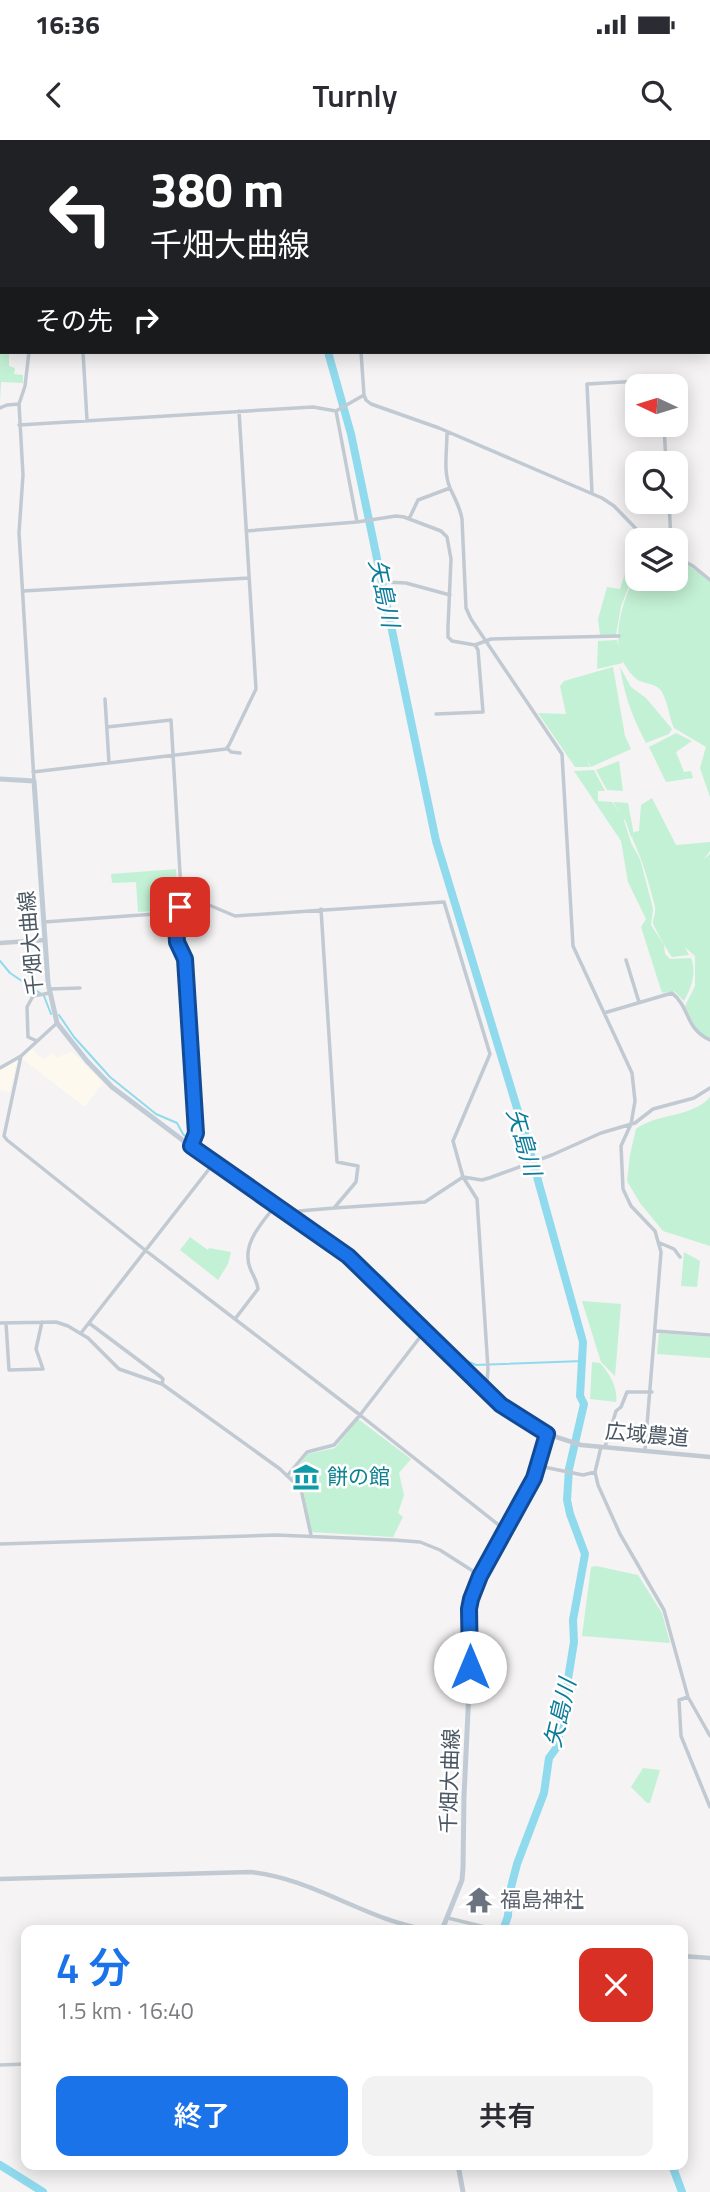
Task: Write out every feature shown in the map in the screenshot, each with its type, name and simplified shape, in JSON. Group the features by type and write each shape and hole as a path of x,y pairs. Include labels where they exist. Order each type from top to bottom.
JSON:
{"main road":[{"path":"0,779 34,781"},
{"name":"千畑大曲線","path":"34,781 48,992 57,1023 112,1087 213,1163 348,1256 501,1405 547,1434 539,1466 480,1576 469,1609 463,1868 462,1880 444,1925"},
{"path":"459,2170 463,2192"}],"street":[{"path":"29,354 25,386 19,404 23,475 19,533 34,781"},
{"path":"83,354 87,420"},
{"path":"361,354 364,395 371,404 416,419 592,493 614,506 635,528"},
{"path":"592,493 587,384 625,382"},
{"path":"19,425 313,407 337,411 364,395"},
{"path":"0,408 19,404"},
{"path":"226,748 256,689 239,411"},
{"path":"337,411 357,522"},
{"path":"447,433 446,470 462,519 466,608 562,754 573,946 632,1073 635,1101 631,1124 621,1146 623,1189 631,1206 655,1231 662,1252 645,1450"},
{"path":"409,519 418,500 450,488"},
{"path":"246,531 396,516 409,519 441,531 447,537 452,573 448,637 457,643 475,645 486,640 619,636"},
{"path":"688,563 710,580"},
{"path":"23,591 249,578"},
{"path":"385,582 406,583 450,595"},
{"path":"436,714 483,712 478,650 475,645"},
{"path":"105,699 109,763"},
{"path":"107,727 171,720 182,907"},
{"path":"33,772 226,748 240,754"},
{"path":"44,922 155,914 175,908 209,905 235,916 444,902 490,1054 453,1138 463,1177 477,1199 488,1362 487,1382 481,1387"},
{"path":"175,908 177,942 185,959 196,1133 191,1146"},
{"path":"321,909 337,1162 358,1166 356,1182 334,1208"},
{"path":"0,943 45,940"},
{"path":"626,960 639,1002"},
{"path":"37,1041 28,1037 30,999 48,992 80,988"},
{"path":"604,1013 672,993 677,997 692,1026 701,1036 710,1040"},
{"path":"0,1068 21,1056 57,1023"},
{"path":"21,1056 4,1136 145,1250 505,1530"},
{"path":"292,1218 299,1210 425,1202 463,1177 486,1179 552,1155 601,1133 631,1124 653,1110 694,1098 710,1088"},
{"path":"81,1333 213,1163"},
{"path":"235,1319 258,1289 248,1262 251,1239 275,1206"},
{"path":"660,1243 674,1249 680,1257"},
{"path":"6,1323 9,1370 43,1369 36,1349 42,1322"},
{"path":"0,1323 56,1322 81,1333 119,1369 162,1384 301,1489 311,1535"},
{"path":"89,1323 161,1377 162,1384"},
{"path":"287,1476 307,1451 334,1445 425,1330"},
{"path":"656,1331 710,1335"},
{"path":"652,1392 627,1392 621,1407 616,1411 595,1472 620,1534 664,1610 688,1697 710,1736"},
{"name":"広域農道","path":"547,1434 581,1445 710,1457"},
{"path":"539,1466 583,1475 595,1472"},
{"path":"0,1544 311,1535 420,1542 440,1549 480,1576"},
{"path":"688,1697 679,1700 681,1736 710,1807"},
{"path":"0,1880 250,1872 270,1874 285,1877 366,1913 410,1925"},
{"path":"446,1918 476,1925"},
{"path":"688,1956 710,1958"},
{"path":"0,2065 21,2064"}],"shaded area":[{"path":"32,1048 44,1059 53,1052 56,1058 72,1051 103,1083 85,1107 22,1059"},
{"path":"17,1061 10,1092 0,1090 0,1070"}],"green space":[{"path":"0,354 9,354 9,366 15,368 14,374 23,375 23,383 1,382 0,403"},
{"path":"688,565 710,580 710,797 700,768 706,747 674,728 662,692 656,686 634,677 625,665 618,638 628,591 688,591"},
{"path":"625,573 627,591 621,606 616,635 600,635 598,619 607,587 620,589"},
{"path":"617,640 623,663 597,669 598,641"},
{"path":"613,667 625,736 631,749 591,767 587,759 590,767 575,767 538,713 566,714 560,686 564,681"},
{"path":"620,667 631,687 646,698 672,729 669,734 646,743 630,706"},
{"path":"676,733 692,741 676,752 684,772 691,771 693,778 666,782 649,747"},
{"path":"619,761 623,791 607,790 596,770"},
{"path":"594,770 605,791 598,791 598,801 612,802 623,817 631,843 640,859 653,909 651,925 664,945 665,954 670,959 691,958 693,975 684,1001 674,991 662,993 641,927 646,919 628,882 621,841 574,771"},
{"path":"652,798 676,845 710,842 710,851 704,859 710,854 710,1040 701,1036 684,1008 695,986 695,956 685,947 689,955 672,957 656,929 653,923 655,907 632,838 634,837 631,837 626,822 613,802 628,803 634,835 634,832 639,831 641,805"},
{"path":"176,869 179,904 156,911 138,912 136,882 112,883 111,874"},
{"path":"710,1097 710,1246 663,1231 640,1203 627,1181 636,1129 653,1120 694,1109"},
{"path":"190,1237 208,1250 231,1252 228,1264 218,1280 180,1250"},
{"path":"684,1252 700,1261 697,1287 681,1286"},
{"path":"582,1301 621,1304 615,1376 601,1362"},
{"path":"659,1333 710,1337 710,1358 657,1354"},
{"path":"592,1362 600,1363 610,1376 616,1392 616,1402 590,1399"},
{"path":"358,1419 411,1459 399,1473 404,1495 398,1513 403,1517 393,1537 311,1532 303,1488 291,1477 307,1454 335,1448"},
{"path":"591,1567 638,1575 662,1613 670,1643 582,1636"},
{"path":"643,1768 660,1770 650,1803 631,1787"}],"waterway":[{"name":"矢島川","path":"329,354 351,434 436,841 527,1141 583,1342 580,1396 584,1404 569,1469 567,1500 585,1554 573,1620 574,1642 557,1747 549,1758 544,1793 517,1864 505,1925"},
{"path":"0,961 10,973 40,993"},
{"path":"44,996 51,1014"},
{"path":"59,1015 74,1037 110,1077 156,1114 177,1123 190,1141"},
{"path":"196,1145 293,1210"},
{"path":"301,1215 382,1277 460,1358 476,1365 583,1361"},
{"path":"0,2165 43,2192"},
{"name":"矢島川","path":"674,2170 682,2192"}],"place":[{"name":"餅の館","path":"306,1477"},
{"name":"福島神社","path":"479,1900"}],"route":[{"path":"180,907 175,908 177,942 185,959 196,1133 191,1146 348,1256 501,1405 547,1434 534,1478 480,1576 471,1599 470,1667"}]}
